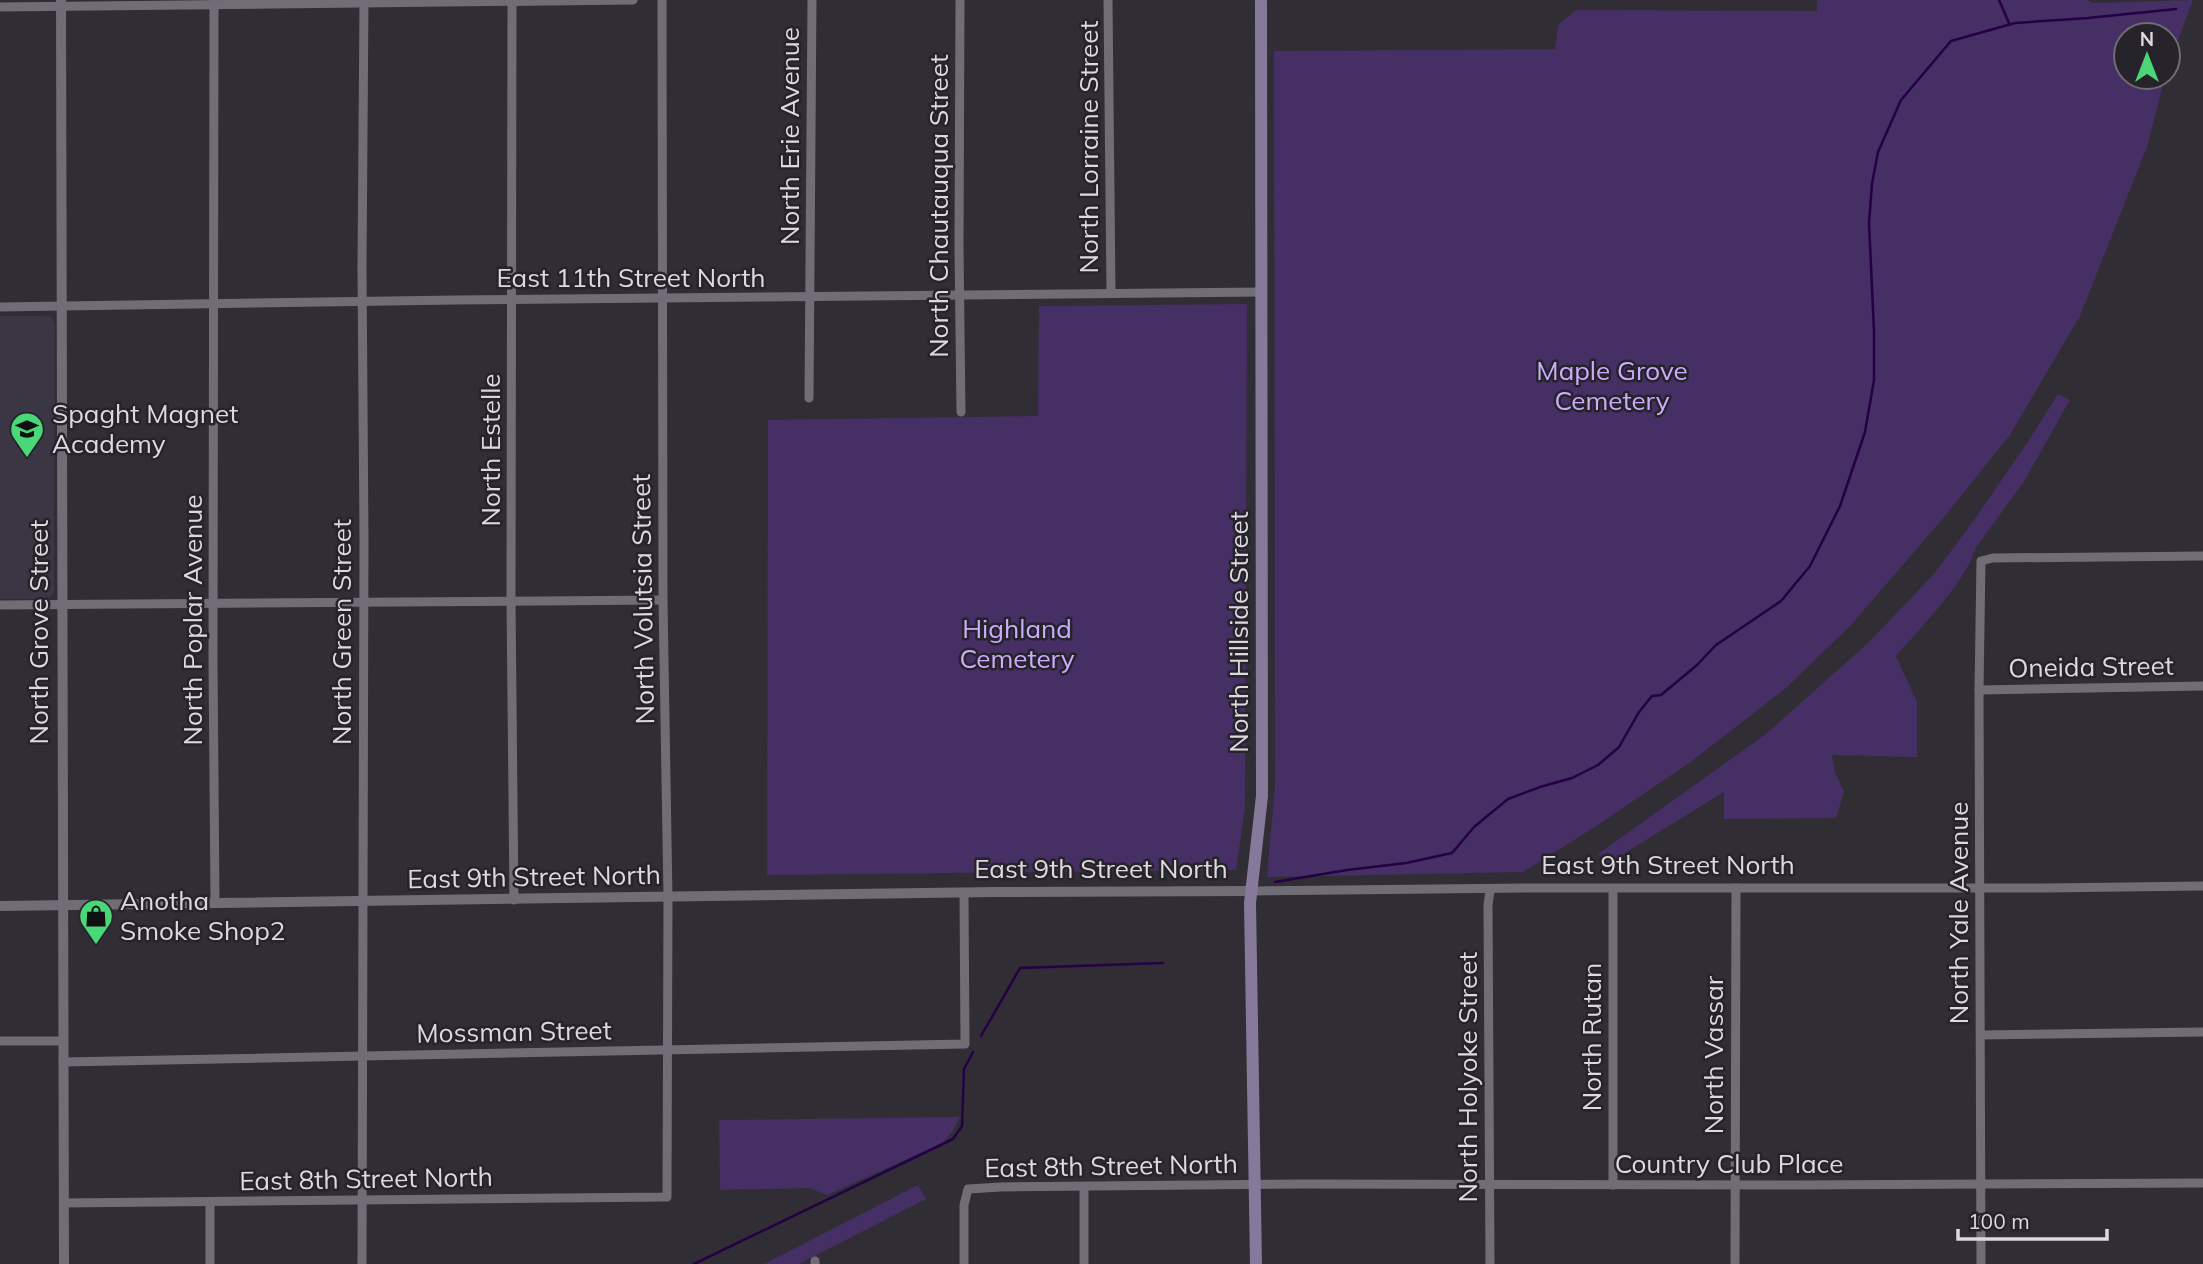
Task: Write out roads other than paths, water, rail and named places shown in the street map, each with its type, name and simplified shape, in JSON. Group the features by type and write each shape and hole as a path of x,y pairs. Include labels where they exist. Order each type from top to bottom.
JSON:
{"main road":[{"name":"North Hillside Street","path":"1256,1264 1249,956 1251,891 1262,796 1261,0"}],"street":[{"path":"0,7 61,3 633,0"},
{"name":"North Volutsia Street","path":"662,0 663,600 668,898 667,1197"},
{"name":"North Erie Avenue","path":"809,398 812,0"},
{"name":"North Chautauqua Street","path":"960,0 961,412"},
{"name":"North Lorraine Street","path":"1108,0 1111,293"},
{"name":"North Estelle","path":"512,1 514,900"},
{"name":"North Poplar Avenue","path":"214,2 215,903"},
{"name":"North Green Street","path":"362,1264 364,2"},
{"name":"North Grove Street","path":"61,3 64,1264"},
{"name":"East 11th Street North","path":"0,307 1262,292"},
{"name":"North Yale Avenue","path":"1981,1264 1981,561 2007,557 2203,556"},
{"path":"0,605 663,600"},
{"name":"Oneida Street","path":"1979,690 2203,686"},
{"name":"East 9th Street North","path":"0,906 964,893 2203,886"},
{"name":"North Vassar","path":"1735,1264 1736,888"},
{"name":"North Rutan","path":"1613,889 1613,1185"},
{"name":"North Holyoke Street","path":"1490,890 1490,1264"},
{"name":"Mossman Street","path":"63,1062 965,1044 964,893"},
{"path":"1981,1035 2203,1032"},
{"path":"0,1041 63,1041"},
{"name":"Country Club Place","path":"1255,1185 2203,1183"},
{"name":"East 8th Street North","path":"964,1264 964,1205 968,1189 1255,1185"},
{"path":"1084,1187 1084,1264"},
{"name":"East 8th Street North","path":"64,1203 667,1197"},
{"path":"210,1202 210,1264"}],"waterway":[{"path":"1999,0 2009,23"},
{"path":"1275,882 1406,863 1452,853 1474,827 1508,799 1572,778 1598,765 1619,747 1639,712 1652,696 1661,695 1716,645 1781,601 1810,566 1840,506 1865,432 1874,380 1869,223 1872,184 1878,152 1901,100 1951,41 2015,23 2176,9"},
{"path":"981,1036 1020,968 1163,963"},
{"path":"694,1264 953,1139 962,1126 964,1069 973,1052"}],"place":[{"name":"Spaght Magnet Academy","path":"27,459"},
{"name":"Anotha Smoke Shop2","path":"96,946"}],"park label":[{"name":"Maple Grove Cemetery","path":"1612,386"},
{"name":"Highland Cemetery","path":"1017,644"}]}
